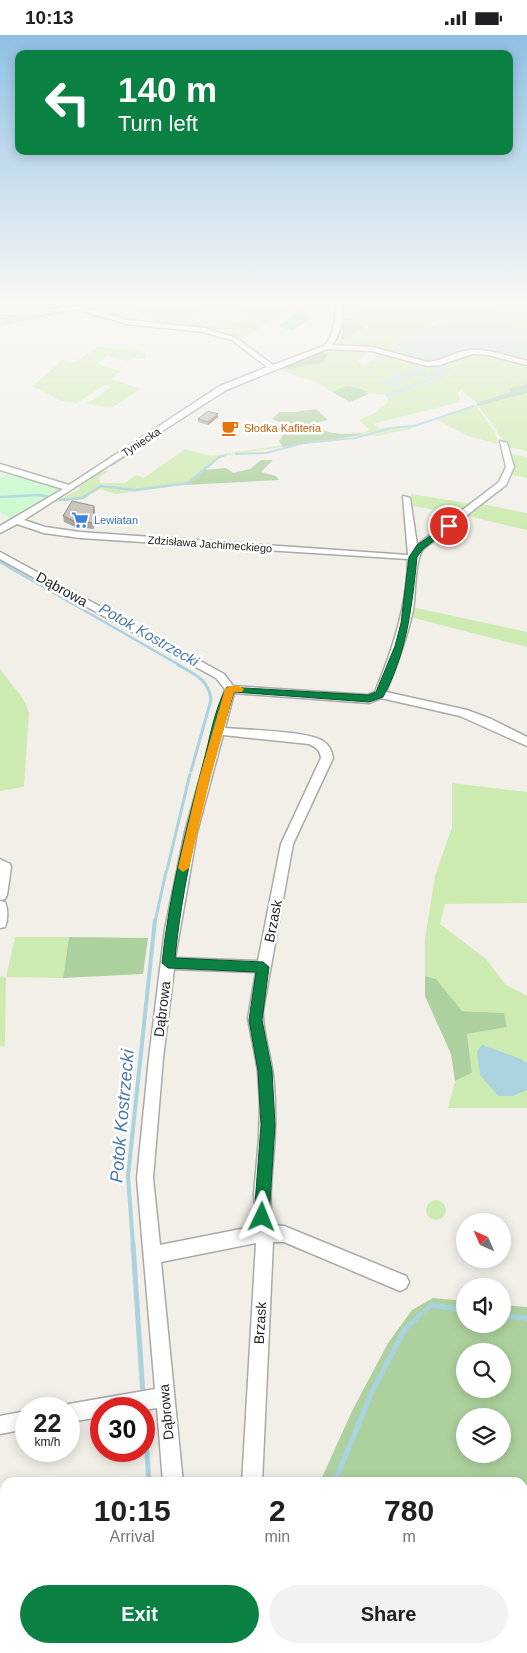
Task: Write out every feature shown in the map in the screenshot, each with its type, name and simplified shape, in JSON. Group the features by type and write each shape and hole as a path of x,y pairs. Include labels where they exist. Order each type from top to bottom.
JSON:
{"street":[{"name":"Tyniecka","path":"0,529 17,521 70,488 223,388 243,380"},
{"path":"409,557 495,490 508,476 510,462 503,443"},
{"path":"0,467 70,488"},
{"path":"380,694 400,646 406,623 409,557 406,498"},
{"name":"Zdzisława Jachimeckiego","path":"17,521 44,530 119,537 409,557"},
{"name":"Dąbrowa","path":"0,555 220,676 230,689 191,832 172,929 156,1058 145,1179 151,1255 150,1397"},
{"path":"230,689 369,699 380,694 463,713 527,741"},
{"name":"Brzask","path":"217,731 310,740 324,747 327,753 323,766 287,844 280,875 274,921 263,967 255,1020 265,1071 268,1125 262,1192 262,1217 265,1233 252,1477"},
{"path":"0,864 5,867 6,874 0,895"},
{"path":"0,906 0,923"},
{"path":"168,963 263,967"},
{"path":"151,1255 265,1233 284,1234 400,1282"},
{"name":"Dąbrowa","path":"155,1417 171,1477"},
{"path":"0,1425 15,1422"}],"green space":[{"path":"40,380 112,380 140,389 113,407 86,404 111,387 104,385 77,403 61,401 32,386"},
{"path":"308,380 428,380 382,394 368,393 354,388 332,392"},
{"path":"386,380 407,380 388,387 378,383"},
{"path":"426,380 442,380 388,398 384,394"},
{"path":"527,380 527,384 510,388 511,392 477,403 461,390 458,393 460,402 373,424 379,428 409,425 413,428 377,436 362,435 361,433 370,430 359,420 375,413 387,403 388,398 433,381"},
{"path":"527,384 527,393 479,406 477,403 511,392 510,388"},
{"path":"346,386 362,389 369,394 350,402 332,392"},
{"path":"527,393 527,451 508,447 479,406"},
{"path":"476,406 495,432 498,444 468,436 436,419"},
{"path":"316,409 328,420 315,423 324,430 336,433 361,433 362,435 283,447 279,441 286,430 286,425 272,419 280,412"},
{"path":"282,445 283,447 223,456 185,485 115,494 100,489 84,499 54,502 80,489 79,487 102,471 110,470 99,477 100,483 125,483 136,475 144,478 185,449 211,456"},
{"path":"512,454 527,457 527,478 510,475 515,467"},
{"path":"261,460 273,460 261,472 276,476 279,480 185,485 204,470 226,468 233,473 250,469"},
{"path":"11,473 57,486 57,491 12,519 0,512 0,478"},
{"path":"411,494 473,504 459,514 413,506"},
{"path":"482,504 527,513 527,530 468,516"},
{"path":"412,607 527,632 527,647 410,617"},
{"path":"0,668 24,701 29,713 24,787 0,791"},
{"path":"452,783 527,792 527,903 445,904 440,924 486,959 505,984 527,996 527,1108 448,1108 455,1081 472,1073 467,1034 507,1027 504,1013 462,1011 436,979 425,976 425,939 435,876 452,827"},
{"path":"15,937 69,937 63,978 6,977"},
{"path":"69,937 148,938 143,974 63,978"},
{"path":"0,976 6,977 5,1047 0,1046"},
{"path":"425,976 436,979 462,1011 504,1013 507,1027 467,1034 472,1073 455,1081 451,1054 425,996"},
{"path":"436,1200 443,1203 446,1210 443,1217 436,1220 429,1217 426,1210 429,1203"},
{"path":"433,1298 456,1300 456,1333 511,1333 511,1306 527,1307 527,1477 322,1477 352,1411 388,1343 412,1310"}],"water":[{"path":"482,1045 527,1063 527,1090 513,1096 498,1096 480,1075 477,1051"}],"building":[{"path":"208,411 218,414 208,422 198,419"},
{"name":"Lewiatan","path":"72,501 94,506 93,523 74,521 63,516"}],"waterway":[{"path":"477,405 527,388"},
{"path":"236,454 266,453 304,443 355,438 391,428 414,426 474,406"},
{"path":"114,464 155,437"},
{"path":"211,464 219,457 226,455"},
{"path":"60,500 82,498 101,486 135,490 188,483 212,463"},
{"path":"0,497 40,495 49,497"},
{"name":"Potok Kostrzecki","path":"0,562 181,666"},
{"name":"Potok Kostrzecki","path":"178,665 200,678 207,687 211,700 191,771"},
{"name":"Potok Kostrzecki","path":"167,870 190,774"},
{"name":"Potok Kostrzecki","path":"155,922 166,872"},
{"name":"Potok Kostrzecki","path":"133,1245 128,1176 155,920"},
{"name":"Potok Kostrzecki","path":"133,1244 143,1395"},
{"path":"426,1310 431,1305 456,1309"},
{"path":"337,1477 372,1392 405,1329 421,1314"},
{"path":"511,1316 527,1318"},
{"name":"Potok Kostrzecki","path":"148,1462 149,1477"}],"slow traffic":[{"path":"183,868 204,779 230,689 239,689"}],"place":[{"name":"Słodka Kafiteria","path":"230,428"},
{"name":"Lewiatan","path":"80,520"}],"route":[{"path":"262,1217 262,1184 268,1125 265,1071 255,1020 263,967 168,963 172,929 191,832 217,731 230,689 322,694 369,699 380,694 400,646 406,623 413,557 420,547 449,526"}]}
